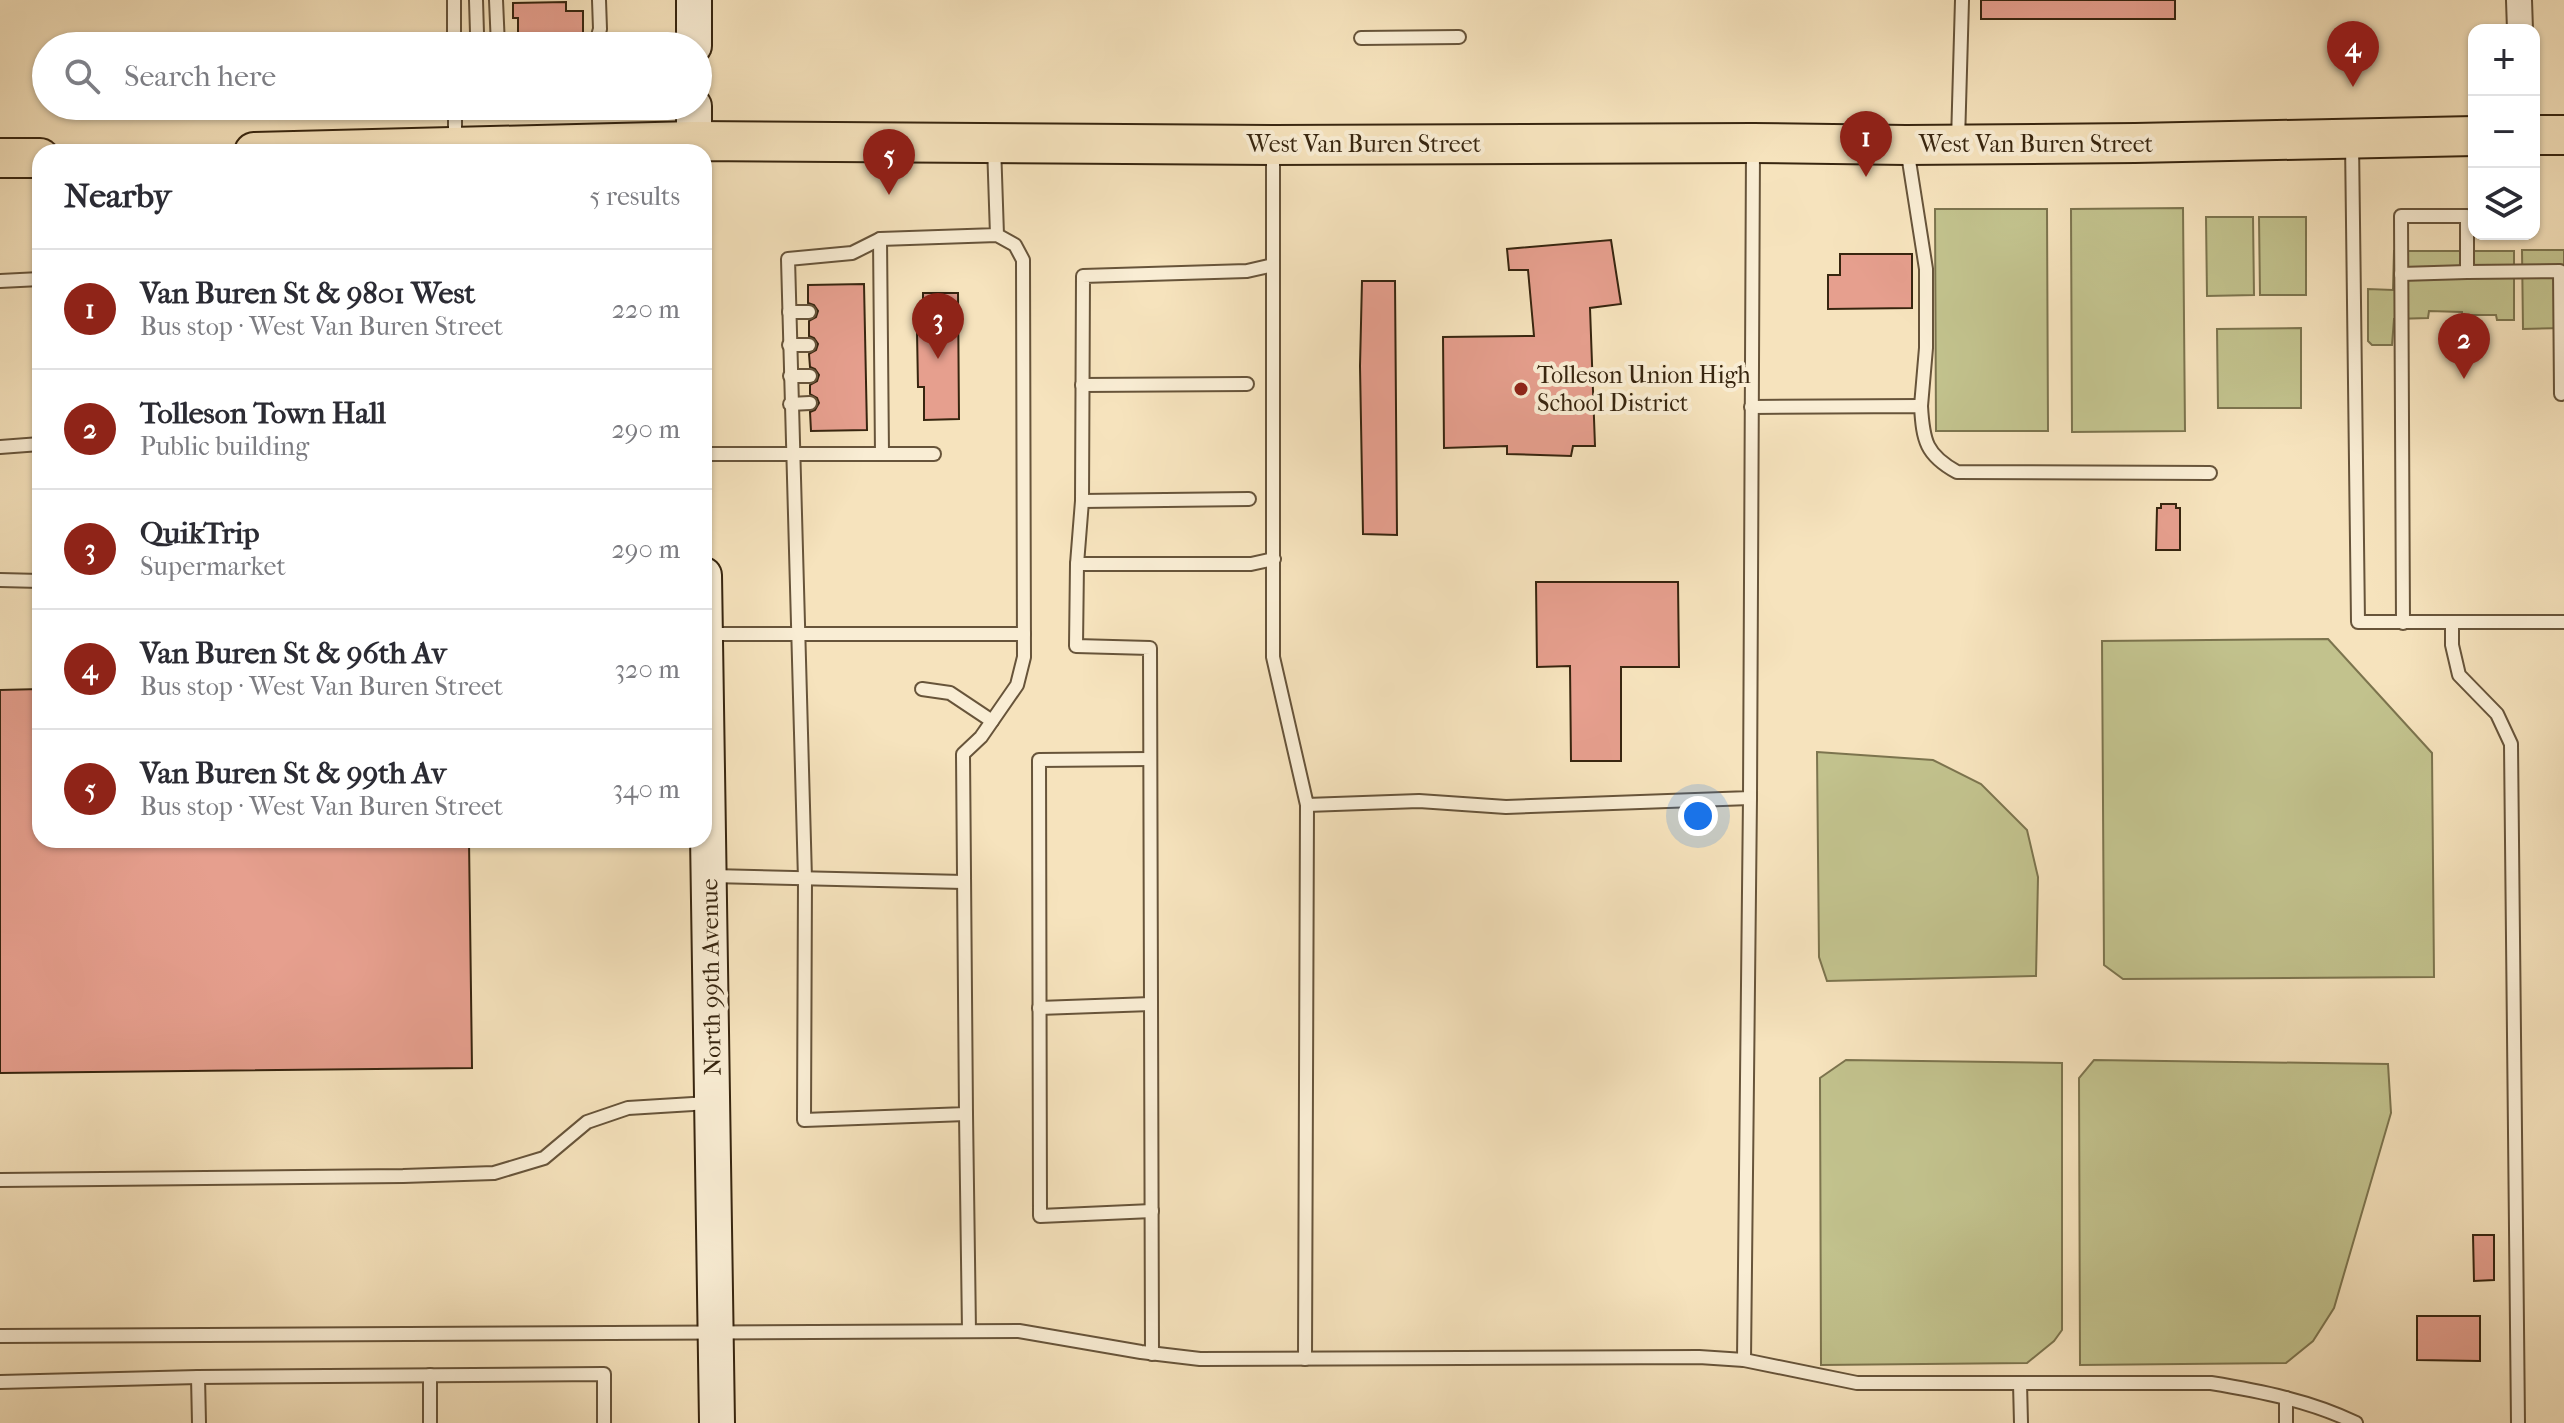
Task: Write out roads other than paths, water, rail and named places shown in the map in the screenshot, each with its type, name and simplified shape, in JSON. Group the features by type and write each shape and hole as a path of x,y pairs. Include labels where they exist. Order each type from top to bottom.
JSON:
{"main road":[{"path":"694,0 694,32"},
{"name":"West Van Buren Street","path":"492,144 694,133 994,142 1273,145 1958,145 2468,136"},
{"path":"2540,135 2564,135"},
{"path":"0,158 32,158"},
{"name":"North 99th Avenue","path":"709,848 717,1423"}],"street":[{"path":"2519,0 2520,24"}],"lane":[{"path":"454,0 454,32"},
{"path":"476,0 477,32"},
{"path":"496,0 497,32"},
{"path":"599,0 599,32"},
{"path":"1958,145 1962,0"},
{"path":"1361,38 1459,37"},
{"path":"455,120 455,144"},
{"path":"2352,138 2358,622 2564,622"},
{"path":"994,142 997,235"},
{"path":"1744,1360 1753,143"},
{"path":"1273,145 1273,657 1307,805 1305,1359"},
{"path":"1906,145 1926,269 1922,434 1929,450 1940,463 1957,472 2210,473"},
{"path":"2403,623 2401,216 2467,216 2467,272"},
{"path":"966,1114 804,1120 805,879 788,259 852,253 880,239 997,235 1015,245 1023,260 1024,657 1017,685 992,721 963,754 969,1331"},
{"path":"880,239 882,454"},
{"path":"1152,1354 1150,648 1076,646 1082,501 1083,276 1247,271 1273,265"},
{"path":"2401,274 2560,271 2561,394"},
{"path":"0,281 32,279"},
{"path":"865,311 881,311"},
{"path":"789,312 809,312"},
{"path":"789,345 809,345"},
{"path":"865,345 881,345"},
{"path":"790,376 810,376"},
{"path":"866,376 881,376"},
{"path":"1082,385 1247,384"},
{"path":"866,402 882,402"},
{"path":"790,404 810,403"},
{"path":"1751,407 1921,406"},
{"path":"0,447 32,445"},
{"path":"712,454 934,454"},
{"path":"1082,501 1249,499"},
{"path":"1077,564 1251,564 1274,559"},
{"path":"0,580 32,581"},
{"path":"2452,624 2452,645 2459,675 2497,714 2511,744 2518,1423"},
{"path":"712,634 1024,634"},
{"path":"922,689 950,693 992,721"},
{"path":"1150,759 1039,760 1040,1216 1152,1211"},
{"path":"1307,805 1419,801 1506,807 1750,798"},
{"path":"710,876 964,882"},
{"path":"1039,1008 1151,1004"},
{"path":"0,1180 494,1173 544,1158 587,1122 628,1108 712,1103"},
{"path":"0,1336 1019,1331 1200,1359 1699,1357 1744,1360 1857,1383 2211,1383 2286,1398 2356,1423"},
{"path":"0,1382 604,1374 604,1423"},
{"path":"430,1375 430,1423"},
{"path":"198,1377 199,1423"},
{"path":"2020,1383 2021,1423"},
{"path":"2286,1398 2286,1423"}],"place":[{"name":"Van Buren St & 96th Av","path":"2353,87"},
{"name":"Van Buren St & 9801 West","path":"1866,177"},
{"name":"Van Buren St & 99th Av","path":"889,195"},
{"name":"QuikTrip","path":"938,359"},
{"name":"Tolleson Town Hall","path":"2464,379"},
{"name":"Tolleson Union High School District","path":"1521,389"}]}
